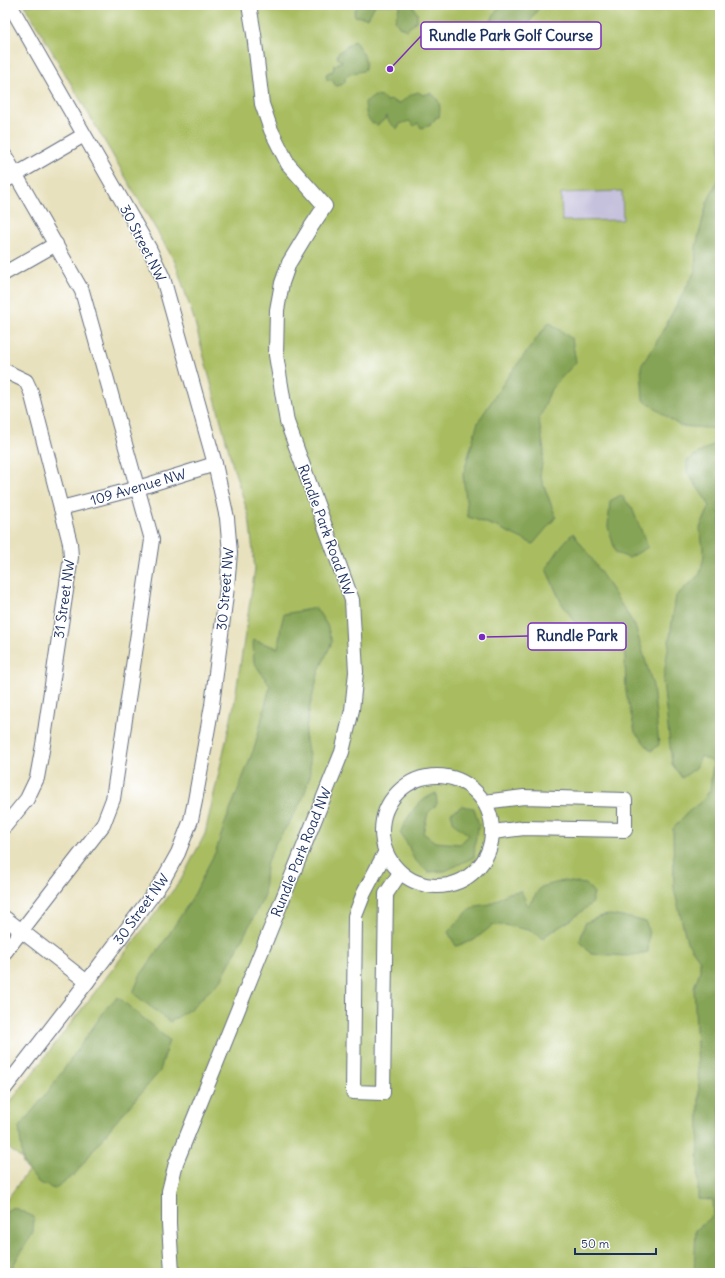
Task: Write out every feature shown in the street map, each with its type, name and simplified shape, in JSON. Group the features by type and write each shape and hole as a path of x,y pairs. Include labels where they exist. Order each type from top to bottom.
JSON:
{"street":[{"name":"30 Street NW","path":"5,1088 163,880 178,853 191,820 212,705 230,553 227,518 215,464 163,278 148,248 10,5"},
{"name":"Rundle Park Road NW","path":"172,1273 168,1192 176,1163 342,752 352,710 356,672 352,600 287,422 276,355 277,310 282,283 289,263 325,206 288,164 271,130 262,104 249,5"},
{"path":"11,178 84,135"},
{"path":"5,156 11,178 56,244 82,291 152,540 113,799 103,824 5,952"},
{"path":"5,273 56,244"},
{"name":"31 Street NW","path":"5,826 27,799 37,778 71,557 70,543 31,392 26,380 10,373"},
{"name":"109 Avenue NW","path":"61,508 138,488 215,464"},
{"path":"429,776 448,776 460,780 477,792 490,812 493,832 487,856 476,871 460,882 439,886 412,881 400,873 394,867 386,853 381,833 382,818 387,806 396,793 413,781 429,776"},
{"path":"484,802 524,797 625,800 624,830 524,828 493,832"},
{"path":"386,853 364,893 355,916 353,1092 383,1093 386,894 400,873"},
{"path":"5,918 87,982"}],"shaded area":[{"path":"623,191 623,220 561,221 561,193"}],"green space":[{"path":"25,5 720,5 720,1273 5,1273 5,1202 31,1167 5,1145 5,1109 181,880 205,834 234,705 255,569 249,517 232,463 194,319 175,262","holes":["622,191 623,220 562,221 561,193"]},
{"path":"361,5 375,5 368,18 355,16 354,13 356,8"},
{"path":"400,5 412,5 417,13 417,20 407,30 399,27 395,20"},
{"path":"502,5 541,5 529,24 524,28 522,37 517,39 508,48 498,44 488,30 493,16"},
{"path":"354,41 363,54 365,69 345,77 345,82 337,86 334,84 333,80 327,80 326,75 327,73 333,71 334,65 336,66 342,61 337,58 338,53"},
{"path":"418,92 423,95 431,93 439,104 439,117 435,118 434,122 430,122 431,125 421,128 418,123 414,126 409,121 400,124 397,129 389,122 387,116 377,125 368,119 365,102 375,96 382,97 387,101 392,100 396,103 400,103 412,94"},
{"path":"720,175 720,429 680,426 643,400 641,366 655,345 695,271 696,246 707,203"},
{"path":"549,322 572,339 576,362 551,389 539,420 544,451 540,476 556,517 533,544 495,526 468,517 463,475 478,422 507,378"},
{"path":"720,442 720,1273 694,1273 696,1230 714,1215 713,1200 698,1199 699,1090 694,987 700,971 700,960 687,942 674,889 673,829 687,813 703,800 710,790 713,762 701,756 696,768 682,778 672,764 663,682 676,596 700,574 704,556 700,528 710,506 687,472 687,460"},
{"path":"621,495 632,508 648,547 629,558 616,553 608,527 610,501"},
{"path":"573,533 592,559 635,626 653,686 659,745 651,751 635,732 626,692 625,654 616,634 581,630 562,604 546,569 562,545"},
{"path":"316,608 327,625 332,642 319,671 310,706 305,735 310,762 310,776 303,798 276,842 266,865 264,897 221,980 190,1009 170,1022 133,993 140,976 194,895 216,851 224,826 255,746 270,686 254,662 253,640 278,648 284,614"},
{"path":"436,793 437,804 428,813 423,833 435,842 460,844 469,835 454,824 451,813 462,806 474,808 479,825 475,842 474,857 445,871 428,872 414,859 408,845 400,833 414,809 423,800"},
{"path":"563,881 586,884 594,893 591,904 571,920 546,935 544,939 529,930 505,925 493,925 474,940 456,946 448,932 467,912 476,906 490,904 508,893 521,891 528,906 541,887"},
{"path":"609,915 646,922 649,935 648,952 628,956 591,954 580,941 585,923 598,917"},
{"path":"118,997 169,1040 160,1071 113,1125 75,1174 54,1189 38,1182 23,1164 19,1127 48,1092 108,1006"},
{"path":"13,1207 34,1217 33,1233 16,1260 10,1273 5,1273 5,1212"}],"place":[{"name":"Rundle Park Golf Course","path":"390,69"},
{"name":"Rundle Park","path":"482,637"}]}
